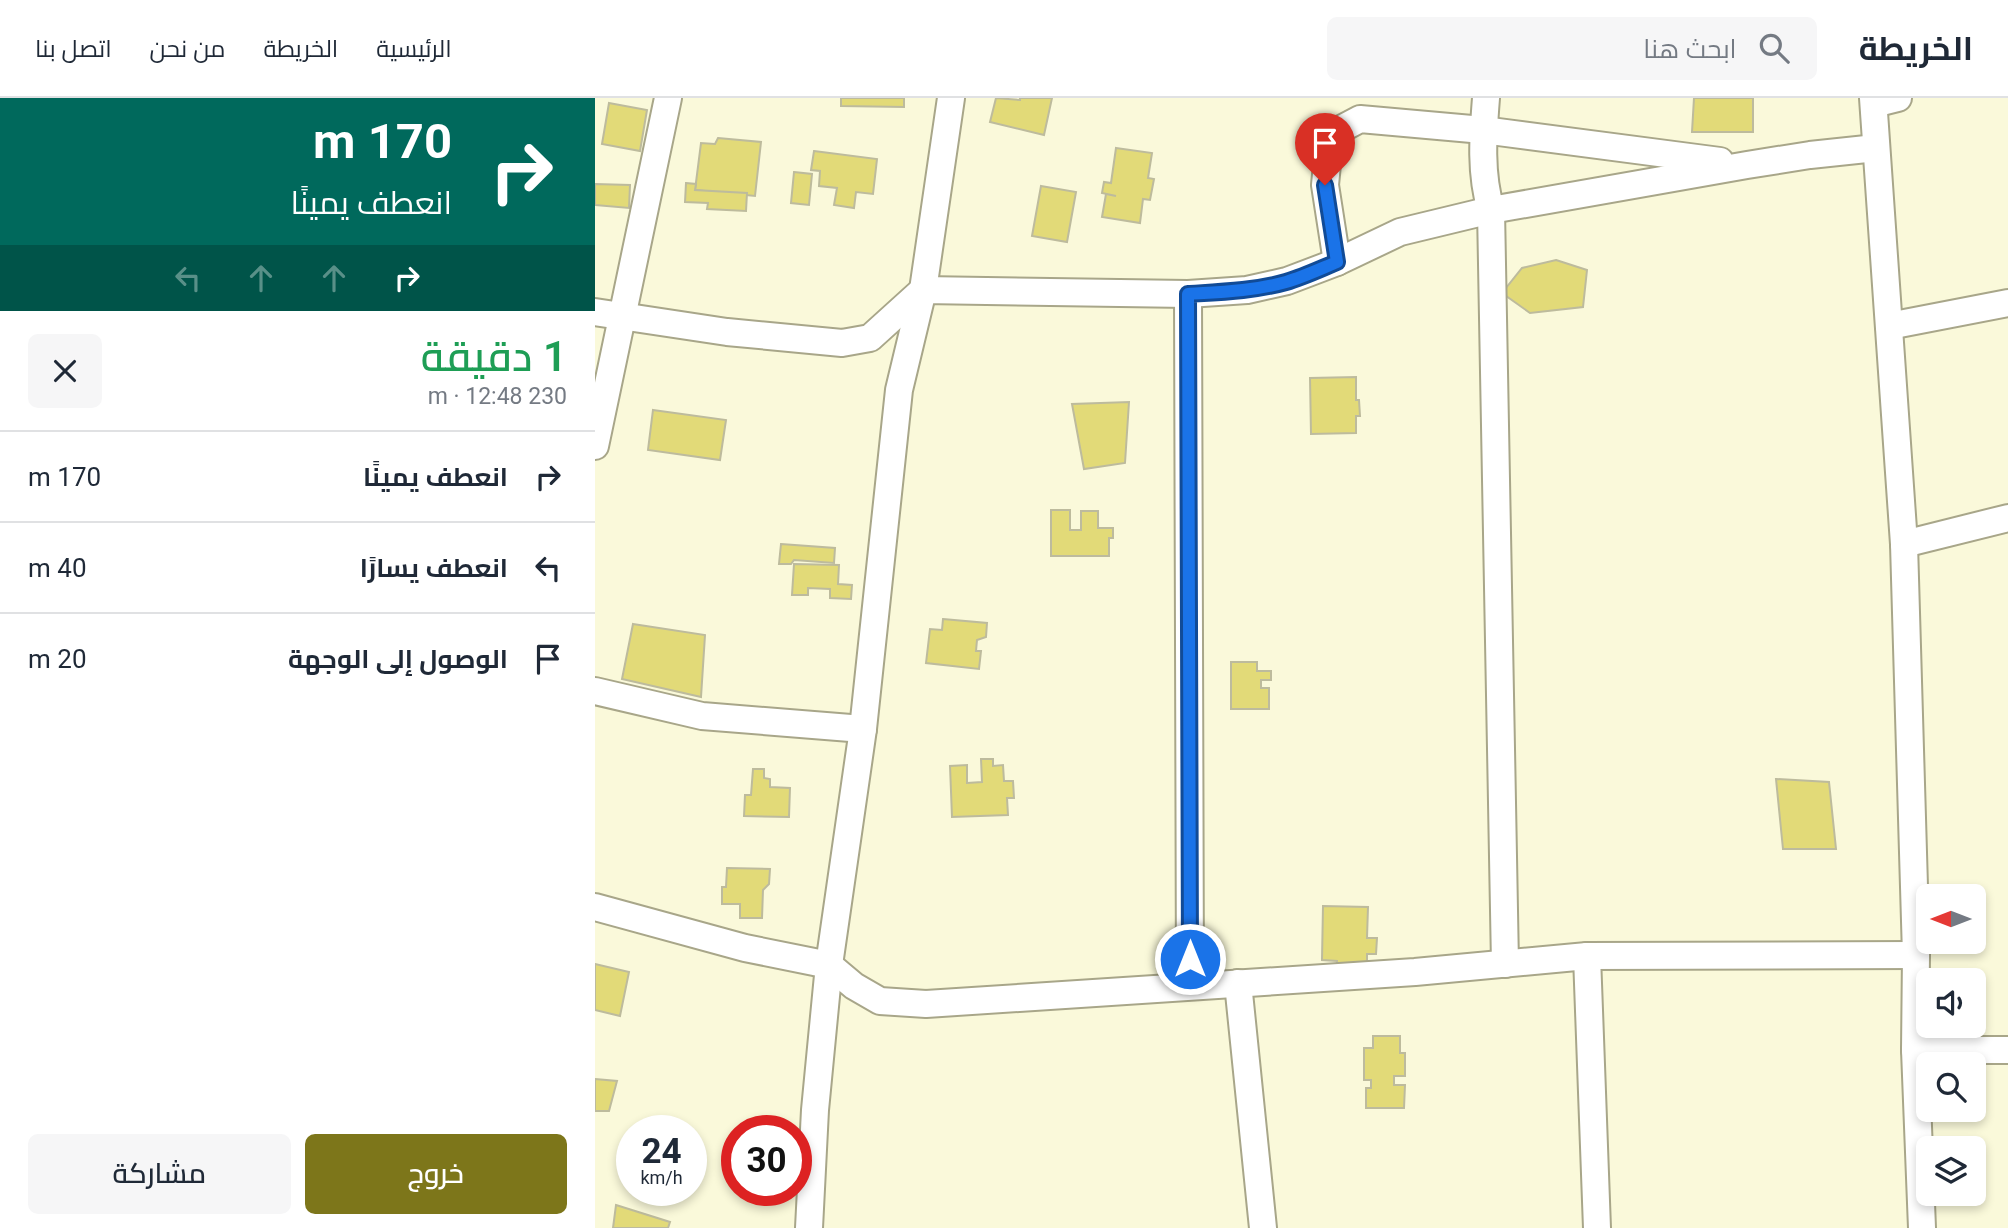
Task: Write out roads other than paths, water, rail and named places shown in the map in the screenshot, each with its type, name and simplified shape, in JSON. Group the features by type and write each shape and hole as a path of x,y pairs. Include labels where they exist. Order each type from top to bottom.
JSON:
{"street":[{"path":"595,446 668,98"},
{"path":"809,1228 815,1110 829,965 863,729 899,390 923,290 951,98"},
{"path":"1486,98 1483,130 1484,186 1491,210 1505,964"},
{"path":"1882,100 1876,148 1904,544 1916,955 1915,1050 1922,1228"},
{"path":"1337,262 1325,185 1329,143 1341,129 1360,119 1483,130 1747,165"},
{"path":"595,312 727,332 842,343 870,338 923,290 1188,294 1247,290 1337,262 1400,232 1491,210 1747,165 1876,148"},
{"path":"1188,294 1190,986"},
{"path":"1889,326 2008,303"},
{"path":"1904,544 2008,518"},
{"path":"595,691 702,716 863,729"},
{"path":"595,907 745,948 829,965 853,986 880,1001 926,1004 1238,984 1587,956 1916,955"},
{"path":"1587,956 1597,1228"},
{"path":"1238,984 1263,1228"},
{"path":"1915,1050 2008,1050"}]}
